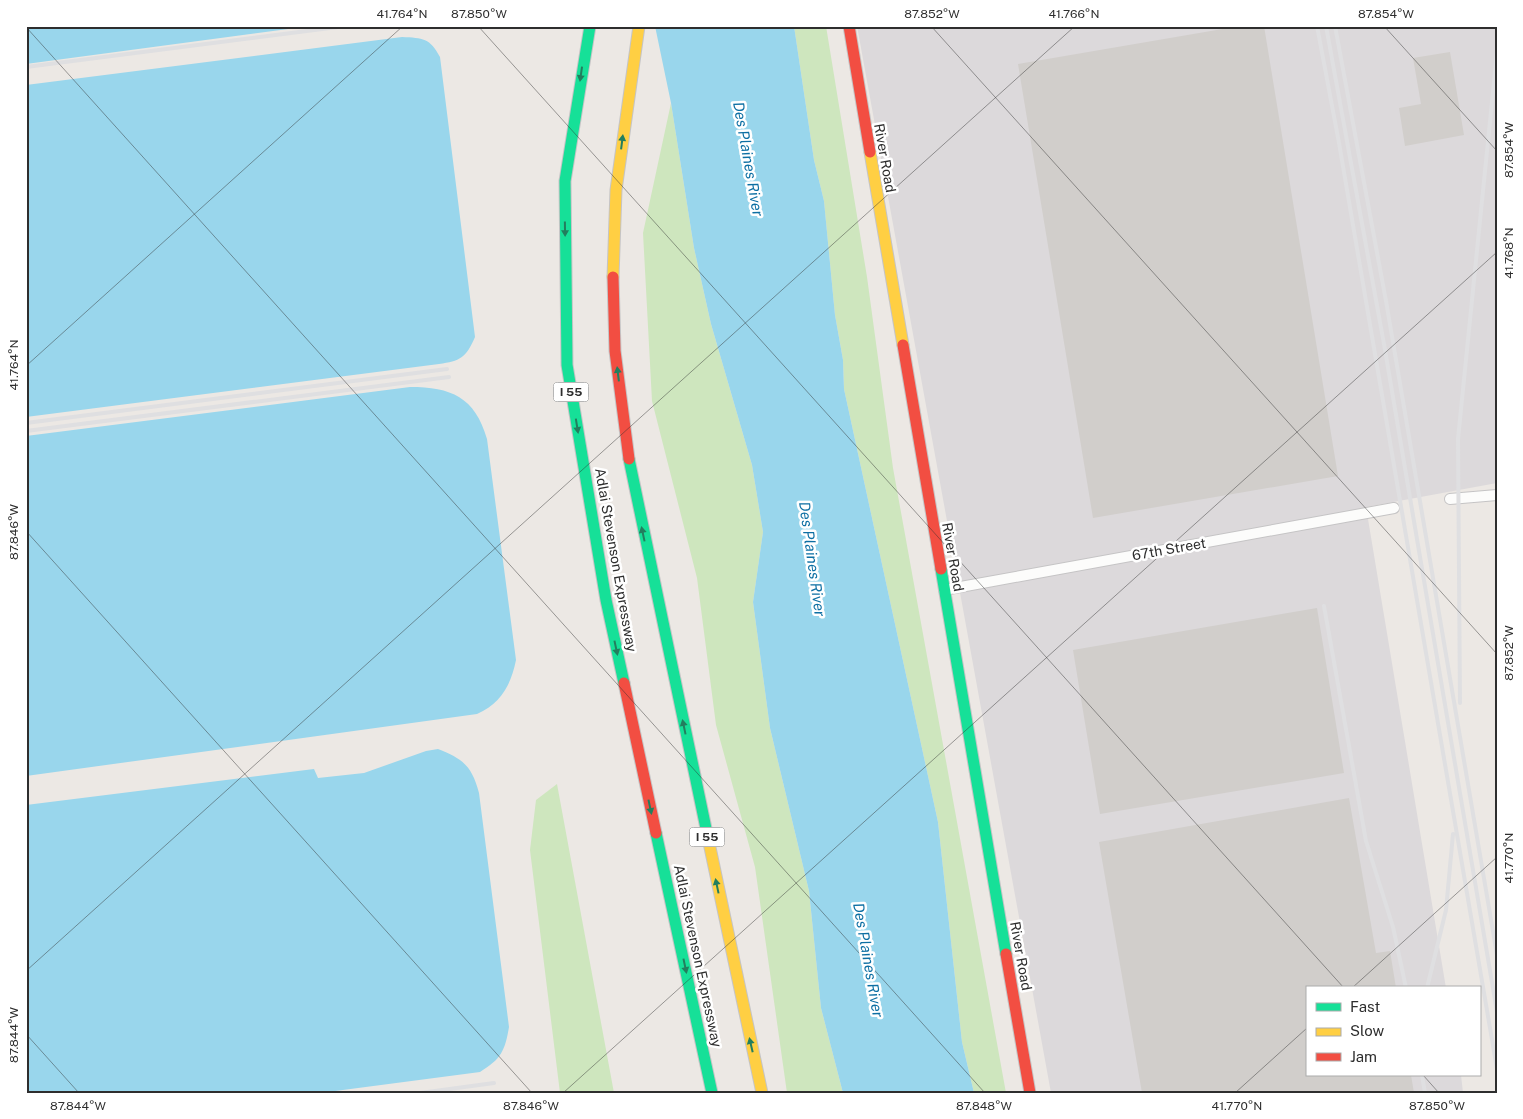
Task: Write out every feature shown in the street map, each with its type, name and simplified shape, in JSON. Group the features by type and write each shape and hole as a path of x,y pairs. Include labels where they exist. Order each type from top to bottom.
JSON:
{"main road":[{"name":"Adlai Stevenson Expressway","path":"590,26 565,180 567,364 606,600 712,1093"},
{"name":"Adlai Stevenson Expressway","path":"638,26 616,190 613,269 615,351 630,471 762,1093"},
{"name":"River Road","path":"849,26 1030,1093"}],"street":[{"path":"1450,500 1497,495"},
{"name":"67th Street","path":"944,590 1394,508"}],"shaded area":[{"path":"857,26 1497,26 1497,483 1366,507 1446,986 1306,986 1306,1076 1461,1076 1463,1093 1051,1093"}],"green space":[{"path":"794,26 826,26 867,277 893,468 1006,1093 974,1093 962,1042 938,822 844,389 843,360 835,315 824,201 814,160"},
{"path":"671,103 694,248 711,324 752,465 763,532 753,602 770,728 809,891 821,1008 843,1093 787,1093 755,867 716,725 697,578 652,401 643,233"},
{"path":"557,784 614,1093 560,1093 530,850 536,800"}],"water":[{"path":"26,26 311,26 26,64"},
{"name":"Des Plaines River","path":"655,26 794,26 814,160 824,201 835,315 843,360 844,389 938,822 962,1042 974,1093 843,1093 821,1008 809,891 770,728 753,602 763,532 752,465 711,324 694,248 671,103"},
{"path":"402,37 425,40 433,46 440,57 475,337 469,350 457,360 439,364 26,417 26,85"},
{"path":"410,387 438,389 459,397 476,413 487,439 516,660 508,685 499,699 477,714 26,776 26,436"},
{"path":"438,749 461,760 466,765 470,770 479,793 509,1027 504,1048 493,1063 480,1072 320,1093 26,1093 26,805 314,769 318,778 364,773 426,751"}],"building":[{"path":"1240,26 1264,26 1338,476 1093,518 1018,64"},
{"path":"1450,52 1464,135 1405,146 1399,108 1421,104 1413,58"},
{"path":"1317,608 1344,773 1100,814 1073,650"},
{"path":"1349,798 1376,953 1390,951 1396,986 1306,986 1306,1076 1411,1076 1414,1093 1142,1093 1099,842"}],"railway":[{"path":"26,67 346,26"},
{"path":"1317,26 1339,143 1497,1069"},
{"path":"1326,26 1384,344 1497,1012"},
{"path":"1335,26 1386,301 1497,955"},
{"path":"1460,703 1458,439 1497,52"},
{"path":"26,423 447,369"},
{"path":"26,431 449,377"},
{"path":"1324,606 1366,841 1393,927 1406,986"},
{"path":"1427,986 1446,910 1453,834"},
{"path":"1422,1076 1425,1093"},
{"path":"420,1093 494,1083"}],"traffic: fast":[{"path":"590,26 565,181 567,365 606,600 624,683"},
{"path":"629,459 708,838"},
{"path":"941,569 1006,954"},
{"path":"656,833 712,1093"}],"traffic: slow":[{"path":"613,277 616,190 639,26"},
{"path":"870,152 903,345"},
{"path":"708,838 762,1093"}],"traffic: jam":[{"path":"849,26 870,152"},
{"path":"613,277 615,351 629,459"},
{"path":"903,345 941,569"},
{"path":"624,683 656,833"},
{"path":"1006,954 1030,1093"}]}
